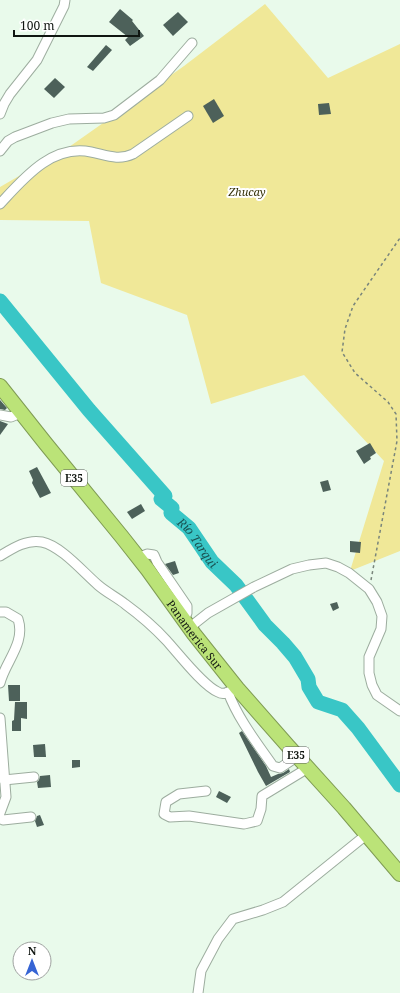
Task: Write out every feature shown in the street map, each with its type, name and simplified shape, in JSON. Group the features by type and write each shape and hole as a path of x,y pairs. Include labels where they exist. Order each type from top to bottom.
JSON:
{"highway":[{"name":"Panamerica Sur","path":"0,386 138,558 187,624 233,690 298,756 400,874"}],"street":[{"path":"0,114 10,94 37,60 65,0"},
{"path":"0,151 8,141 14,137 52,123 69,119 104,118 114,115 160,80 192,43"},
{"path":"0,204 29,173 53,157 70,151 80,151 117,158 128,156 188,116"},
{"path":"0,415 11,417 21,413"},
{"path":"0,556 15,547 28,542 42,542 50,545 72,560 98,585 144,619 200,678 214,690 219,693 233,690 237,711 273,766 280,768 298,756"},
{"path":"187,624 237,596 292,569 326,563 338,567 349,572 369,589 377,602 382,616 381,629 369,657 369,673 372,685 377,695 400,711"},
{"path":"0,612 6,612 18,619 20,626 20,635 0,683"},
{"path":"0,718 6,796 0,813"},
{"path":"206,791 179,794 166,802 164,814 170,817 189,816 244,824 256,821 261,809 262,796 308,768"},
{"path":"4,780 34,777"},
{"path":"0,818 3,820 30,817"},
{"path":"198,993 201,971 218,939 233,918 264,910 283,902 366,835"}],"path":[{"path":"369,589 397,441 396,414 388,402 355,373 342,352 345,329 353,306 400,238"}],"green space":[{"name":"Zhucay","path":"265,4 328,78 400,44 400,551 350,571 384,461 304,375 211,404 187,315 101,283 89,221 0,220 0,187 69,147 184,66"}],"building":[{"path":"120,9 133,20 132,21 144,36 130,46 125,40 128,37 109,22"},
{"path":"178,12 188,22 173,36 163,25"},
{"path":"106,45 112,50 93,71 87,67"},
{"path":"55,78 65,87 54,98 44,89"},
{"path":"214,99 224,116 213,123 203,106"},
{"path":"329,103 331,114 319,115 318,104"},
{"path":"0,400 7,408 5,410 0,409"},
{"path":"0,421 8,424 0,435"},
{"path":"370,443 376,453 364,464 356,451"},
{"path":"37,467 51,493 40,498 32,483 33,480 29,471"},
{"path":"328,480 331,490 323,492 320,482"},
{"path":"141,504 145,511 132,519 127,512"},
{"path":"350,541 361,542 360,553 350,552"},
{"path":"175,561 179,573 173,575 165,564"},
{"path":"337,602 339,608 333,611 330,604"},
{"path":"8,685 20,685 20,701 9,701"},
{"path":"15,702 27,702 27,719 21,718 21,731 12,731"},
{"path":"242,731 266,766 271,777 283,773 289,769 290,772 266,786 239,733"},
{"path":"45,744 46,757 34,757 33,745"},
{"path":"72,760 80,760 80,767 72,768"},
{"path":"50,775 51,787 38,788 37,782 40,776"},
{"path":"219,791 231,797 227,803 216,797"},
{"path":"40,815 44,825 37,827 35,821 37,816"}],"waterway":[{"name":"Río Tarqui","path":"0,301 89,410 165,496 161,499 172,508 171,513 189,528 212,562 236,585 265,625 295,657 308,679 309,687 318,702 342,710 358,728 400,785"}]}
